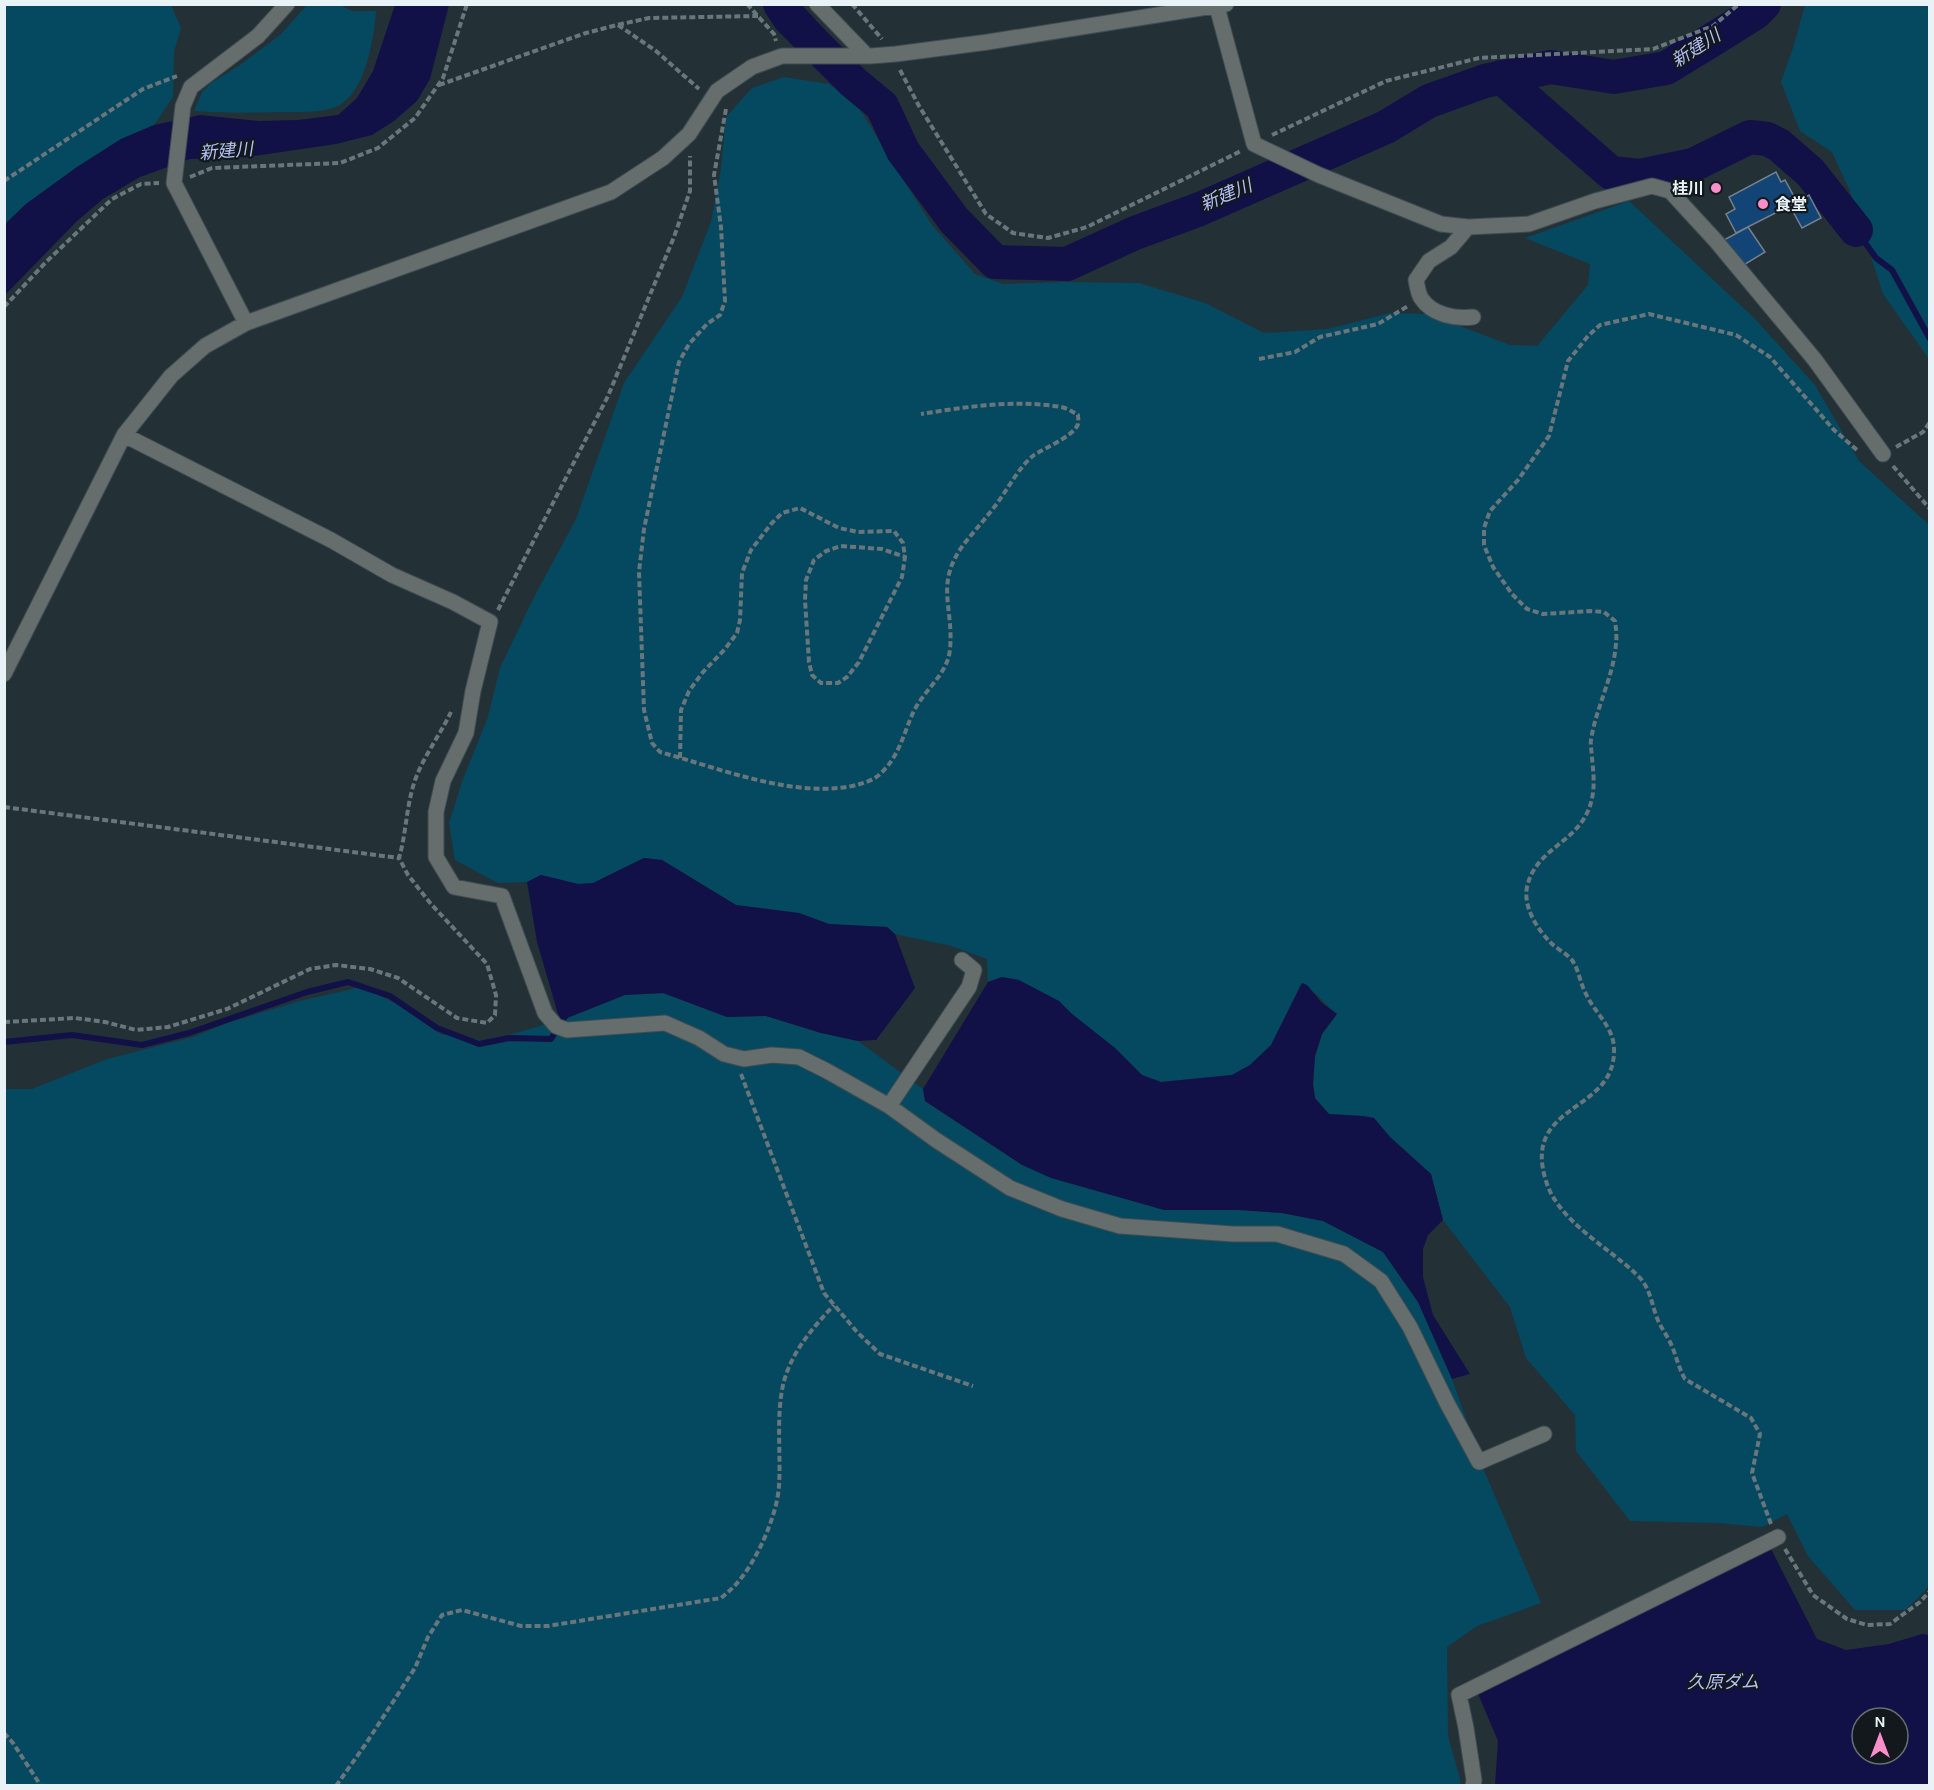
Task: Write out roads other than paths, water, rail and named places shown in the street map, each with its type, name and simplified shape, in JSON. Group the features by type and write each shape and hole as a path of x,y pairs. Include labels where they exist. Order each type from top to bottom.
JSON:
{"street":[{"path":"246,323 174,183 183,106 191,87 258,36 287,4"},
{"path":"817,4 861,56"},
{"path":"4,674 124,435 171,376 205,346 246,323 611,192 663,159 689,134 717,91 752,67 782,56 896,54 1222,6 1254,144 1319,175 1442,224 1468,226 1529,224 1596,201 1652,186 1670,191 1815,360 1883,454"},
{"path":"1468,226 1450,247 1429,261 1416,280 1421,298 1435,311 1459,318 1473,317"},
{"path":"124,435 321,534 392,575 453,602 490,622 473,691 466,734 443,780 436,812 436,858 454,887 502,896 545,1013 555,1026 567,1030 665,1023 699,1038 724,1054 744,1059 772,1055 799,1057 889,1106 1010,1188 1062,1209 1120,1226 1233,1234 1277,1234 1344,1254 1381,1281 1410,1327 1479,1462 1544,1434"},
{"path":"889,1106 969,987 974,970 962,960"},
{"path":"1473,1785 1467,1728 1458,1695 1778,1537"}],"water":[{"path":"395,5 449,5 430,79 417,101 394,121 372,135 336,144 247,157 190,159 140,177 103,199 77,221 5,295 5,224 26,204 121,139 154,125 200,115 259,121 298,120 338,115 357,98 373,71"},
{"path":"762,5 802,5 840,47 857,72 818,70"},
{"path":"644,858 662,860 736,905 799,913 829,924 887,927 895,934 915,988 876,1040 858,1041 821,1033 766,1016 727,1017 663,993 625,995 562,1020 558,1014 537,942 527,882 541,875 578,884 593,883"},
{"path":"1002,977 1019,980 1059,1001 1115,1048 1142,1075 1161,1082 1232,1075 1250,1065 1271,1045 1302,983 1307,985 1322,1003 1337,1014 1322,1034 1315,1056 1313,1084 1315,1098 1329,1114 1374,1118 1390,1137 1431,1174 1443,1220 1428,1235 1423,1249 1423,1277 1433,1315 1470,1374 1452,1379 1418,1302 1383,1252 1323,1221 1282,1213 1239,1210 1164,1210 1051,1178 1022,1165 925,1101 923,1089 988,982"},
{"name":"久原ダム","path":"1769,1545 1817,1639 1846,1650 1889,1644 1922,1634 1929,1635 1929,1785 1495,1785 1498,1741 1476,1689"}],"waterway":[{"name":"新建川","path":"780,4 790,19 853,82 882,106 903,151 954,220 995,262 1067,264 1135,233 1200,209 1386,127 1429,101 1485,81 1551,67 1614,77 1666,68 1755,13 1764,4"},
{"path":"1501,77 1611,173 1640,176 1693,165 1750,137 1767,139 1779,145 1810,172 1856,230"},
{"path":"1856,230 1876,258 1892,270 1930,339"},
{"path":"4,1042 72,1035 142,1045 189,1033 307,992 348,982 390,996 437,1028 479,1044 509,1038 551,1039 567,1013"}],"place":[{"name":"桂川","path":"1716,188"},
{"name":"食堂","path":"1763,204"}]}
